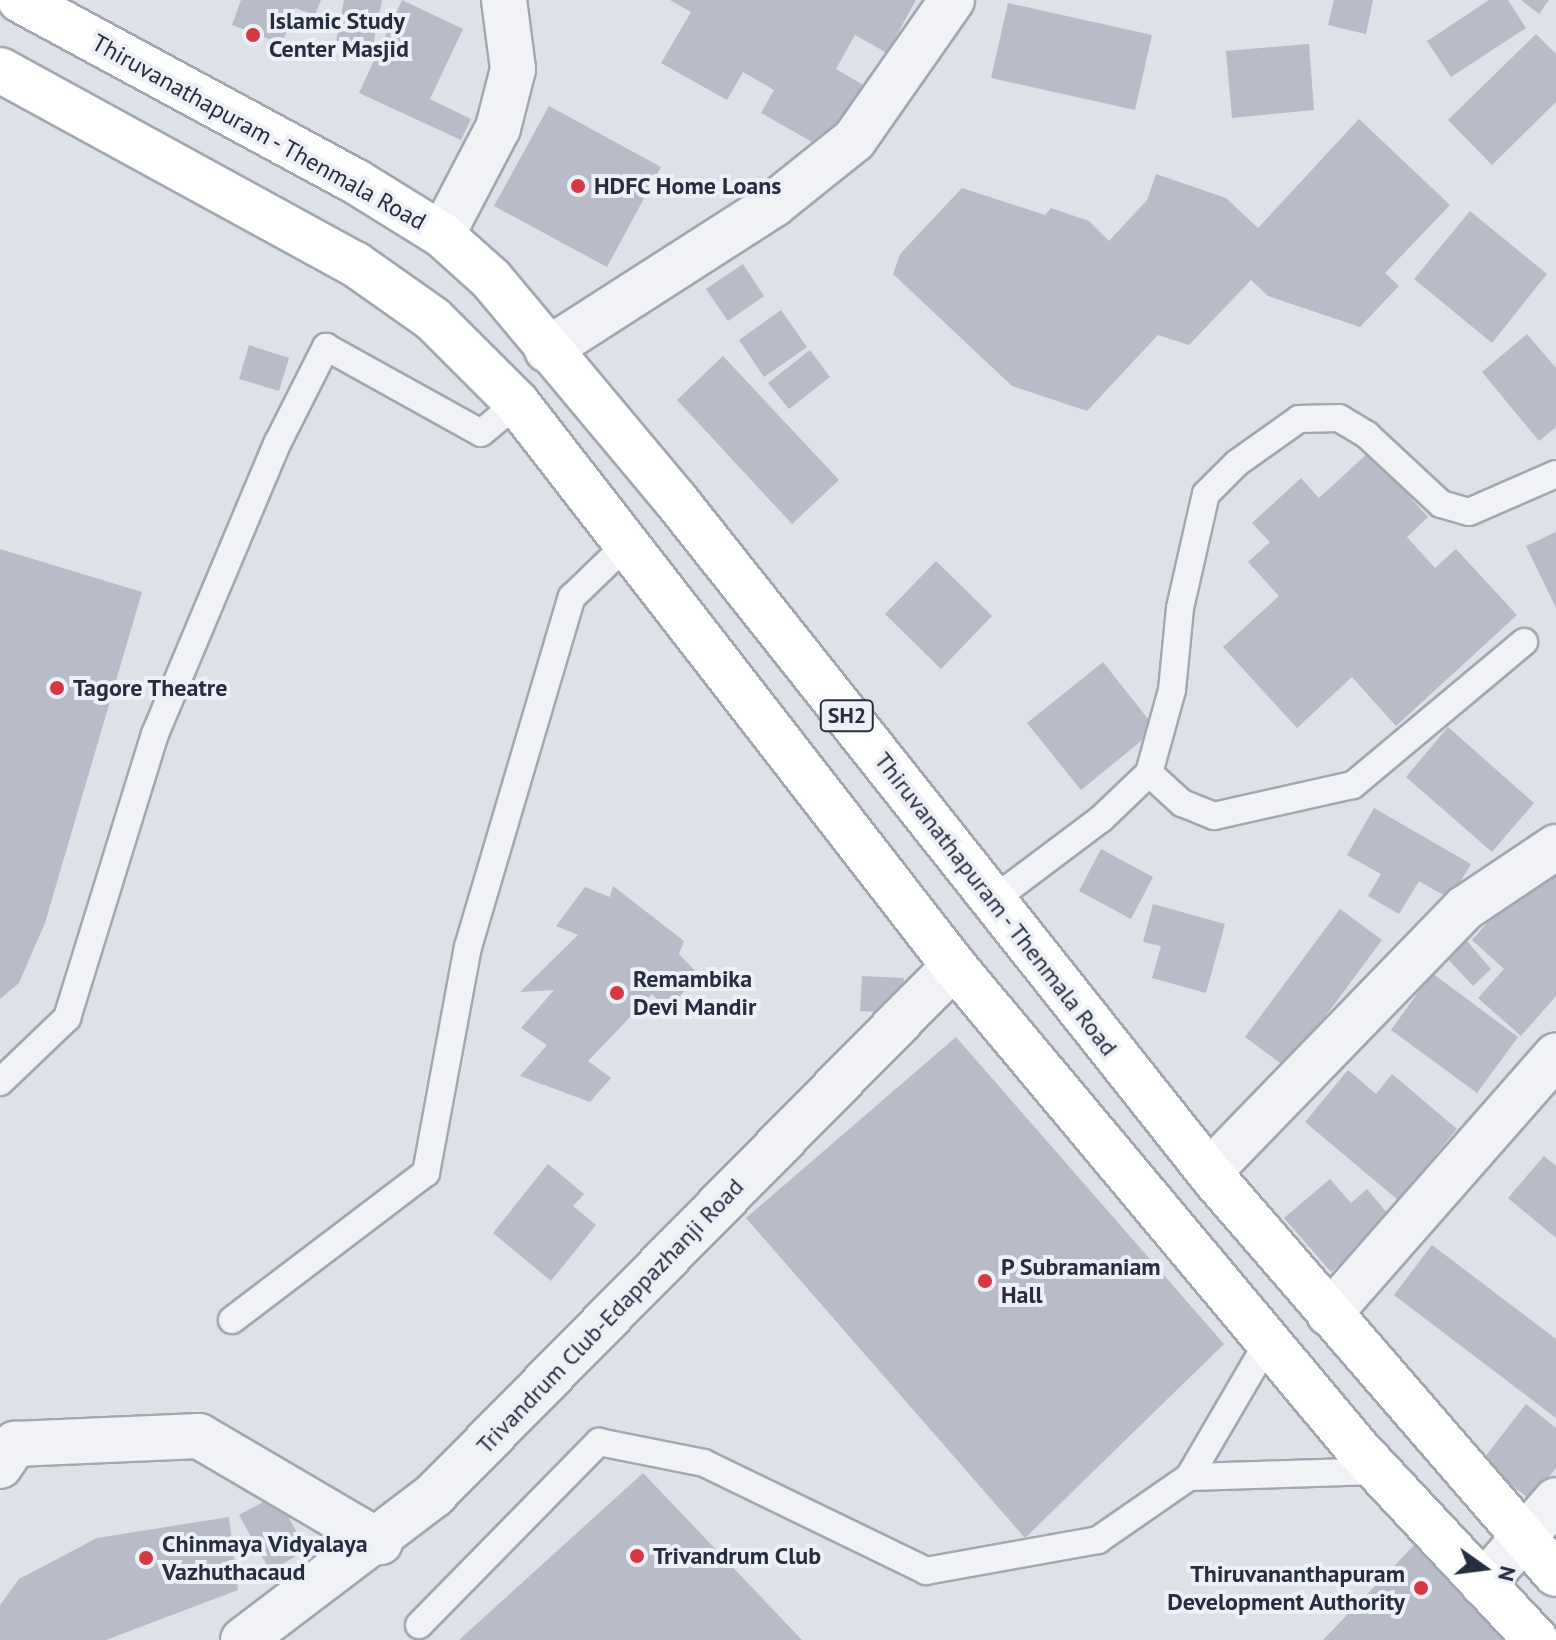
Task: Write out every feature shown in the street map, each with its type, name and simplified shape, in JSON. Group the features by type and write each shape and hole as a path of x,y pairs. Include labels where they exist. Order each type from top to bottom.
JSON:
{"main road":[{"name":"Thiruvanathapuram - Thenmala Road","path":"20,0 442,235 491,279 1209,1172 1556,1574"},
{"path":"0,70 355,264 433,319 517,403 629,542 954,966 1379,1471 1536,1640"}],"street":[{"path":"442,235 498,128 513,69 504,0"},
{"path":"547,350 774,204 854,140 952,0"},
{"path":"1209,1172 1465,908 1556,847"},
{"name":"Trivandrum Club-Edappazhanji Road","path":"243,1640 380,1542 954,966"},
{"path":"1329,1314 1556,1056"},
{"path":"0,1466 15,1444 199,1436 380,1542"},
{"path":"1483,1584 1556,1500"}],"lane":[{"path":"0,1082 67,1018 155,734 277,444 326,347 481,433 517,403"},
{"path":"993,900 1101,819 1149,773 1172,690 1180,608 1206,494 1237,463 1299,419 1339,418 1367,435 1441,504 1469,512 1556,474"},
{"path":"232,1320 426,1173 468,947 572,597 629,542"},
{"path":"1149,773 1182,803 1214,816 1353,785 1524,642"},
{"path":"419,1625 599,1442 704,1463 926,1571 1098,1540 1189,1477 1268,1342"},
{"path":"1189,1477 1379,1471"}],"building":[{"path":"241,0 321,0 315,15 295,8 282,44 232,25"},
{"path":"344,0 382,0 371,56 335,48"},
{"path":"402,0 463,29 430,99 471,119 461,140 359,93"},
{"path":"670,0 916,0 887,53 855,35 836,69 865,86 828,151 761,113 774,90 743,72 727,100 661,63 691,12"},
{"path":"1334,0 1373,0 1366,34 1328,25"},
{"path":"1489,0 1508,0 1526,28 1451,77 1427,41"},
{"path":"1521,0 1549,0 1539,14"},
{"path":"1008,3 1152,35 1135,110 991,78"},
{"path":"1536,34 1556,54 1556,102 1492,165 1448,120"},
{"path":"1309,44 1314,110 1232,118 1226,51"},
{"name":"HDFC Home Loans","path":"549,106 661,167 607,267 494,206"},
{"path":"1359,119 1450,205 1385,273 1399,286 1360,327 1268,296 1251,280 1189,345 1158,335 1087,411 1012,386 893,274 900,254 962,188 1045,215 1051,208 1089,221 1109,241 1147,200 1156,174 1226,198 1258,228"},
{"path":"1470,211 1547,274 1492,343 1414,279"},
{"path":"743,264 764,296 728,321 706,289"},
{"path":"781,310 807,347 764,377 739,340"},
{"path":"1527,334 1556,368 1556,427 1539,441 1482,372"},
{"path":"249,345 289,358 279,391 239,379"},
{"path":"810,350 830,377 789,409 768,383"},
{"path":"723,356 839,480 792,524 677,400"},
{"path":"1369,452 1428,517 1407,537 1435,568 1456,549 1517,615 1396,726 1352,677 1297,728 1223,647 1279,596 1248,562 1270,542 1252,523 1301,478 1319,498"},
{"path":"1556,532 1556,608 1526,546"},
{"name":"Tagore Theatre","path":"0,549 142,592 45,923 19,983 0,999"},
{"path":"936,561 992,616 941,669 885,614"},
{"path":"1103,662 1156,729 1081,790 1027,723"},
{"path":"1448,727 1534,803 1492,852 1406,777"},
{"path":"1374,808 1471,864 1450,899 1419,881 1399,914 1368,896 1381,874 1347,855"},
{"path":"1101,849 1153,877 1131,919 1079,891"},
{"path":"1548,853 1556,861 1556,996 1521,1036 1478,998 1504,969 1472,940"},
{"name":"Remambika Devi Mandir","path":"613,886 684,941 679,954 699,975 668,1009 652,994 588,1061 611,1078 590,1102 520,1076 547,1045 521,1028 554,990 520,992 578,935 556,926 585,887 610,897"},
{"path":"1153,904 1225,924 1206,993 1152,978 1161,946 1143,942"},
{"path":"1340,909 1382,940 1287,1068 1245,1037"},
{"path":"1467,941 1491,969 1473,986 1448,959"},
{"path":"1432,973 1518,1037 1477,1093 1391,1030"},
{"path":"862,976 904,978 902,1013 860,1011"},
{"name":"P Subramaniam Hall","path":"956,1037 1224,1344 1025,1538 746,1218"},
{"path":"1348,1070 1376,1094 1392,1074 1457,1129 1398,1200 1305,1122"},
{"path":"1544,1156 1556,1166 1556,1238 1508,1198"},
{"path":"548,1164 584,1194 573,1206 596,1225 551,1281 493,1233"},
{"path":"1330,1179 1351,1203 1367,1189 1392,1219 1331,1272 1284,1218"},
{"path":"1432,1245 1556,1339 1556,1418 1394,1295"},
{"path":"1526,1404 1556,1428 1556,1468 1531,1500 1481,1462"},
{"name":"Trivandrum Club","path":"643,1473 802,1640 459,1640"},
{"path":"276,1495 307,1550 270,1571 239,1515"},
{"name":"Chinmaya Vidyalaya Vazhuthacaud","path":"229,1517 238,1590 106,1640 0,1640 0,1605 19,1579 97,1538"},
{"name":"Thiruvananthapuram Development Authority","path":"1422,1537 1519,1640 1323,1640"}],"place":[{"name":"Islamic Study Center Masjid","path":"253,35"},
{"name":"HDFC Home Loans","path":"578,186"},
{"name":"Tagore Theatre","path":"57,688"},
{"name":"Remambika Devi Mandir","path":"617,993"},
{"name":"P Subramaniam Hall","path":"985,1281"},
{"name":"Trivandrum Club","path":"637,1556"},
{"name":"Chinmaya Vidyalaya Vazhuthacaud","path":"146,1558"},
{"name":"Thiruvananthapuram Development Authority","path":"1421,1588"}]}
